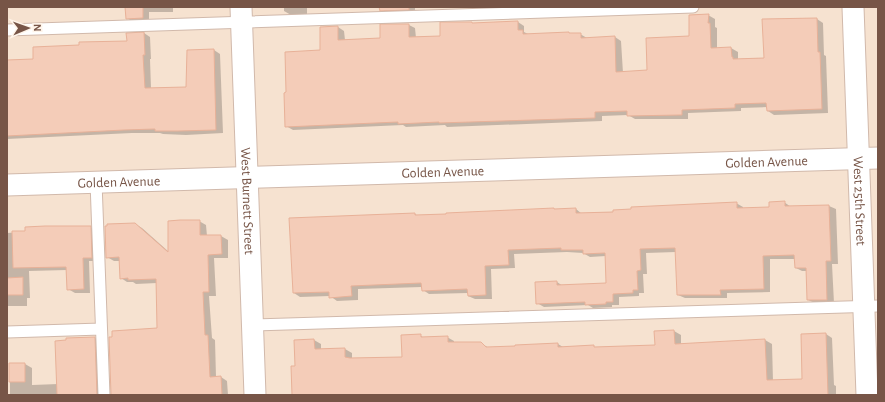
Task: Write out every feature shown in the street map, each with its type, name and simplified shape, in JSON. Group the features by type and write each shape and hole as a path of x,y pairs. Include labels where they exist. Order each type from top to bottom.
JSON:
{"street":[{"name":"West 25th Street","path":"853,7 858,158 871,307 867,395"},
{"name":"West Burnett Street","path":"241,15 255,395"},
{"name":"Golden Avenue","path":"7,185 878,158"}],"lane":[{"path":"7,30 241,15 692,7"},
{"path":"96,182 104,395"},
{"path":"253,325 871,307"},
{"path":"7,332 101,328"}],"shaded area":[{"path":"7,7 878,7 878,395 7,395"}],"building":[{"path":"125,7 143,7 143,18 126,19"},
{"path":"379,7 409,7 409,10 380,11"},
{"path":"709,14 708,23 710,23 711,48 731,47 733,59 764,58 762,19 817,18 822,109 767,111 766,103 735,104 735,108 682,110 682,115 627,116 627,111 595,112 595,118 398,124 398,122 285,127 285,52 320,50 320,27 338,26 338,40 380,38 380,24 409,24 409,37 440,36 440,22 472,23 518,21 518,30 523,30 523,34 569,32 581,33 581,38 615,36 616,72 647,70 646,38 689,36 689,15"},
{"path":"144,32 145,55 143,55 145,88 186,87 187,50 214,49 216,130 155,131 155,129 7,136 7,60 33,59 33,47 79,45 79,42 127,41 126,33"},
{"path":"785,201 785,206 829,205 831,261 826,261 827,300 807,300 806,268 795,268 794,255 763,256 764,289 720,290 721,295 677,295 675,248 640,249 641,270 637,271 638,290 633,290 633,293 613,294 613,302 606,302 606,304 585,305 585,302 536,304 535,282 557,281 557,285 606,283 605,253 583,254 583,250 561,250 561,248 508,250 509,265 485,266 486,295 468,296 467,289 422,291 421,283 351,286 352,296 329,298 329,292 293,293 289,218 415,213 415,215 446,214 554,208 576,208 576,213 613,212 613,210 631,209 631,207 737,202 737,208 769,207 769,202"},
{"path":"200,220 200,235 221,235 222,254 208,255 209,292 203,292 205,335 208,335 210,377 221,376 222,395 111,395 109,337 112,337 112,331 157,328 156,279 120,279 119,257 106,258 105,226 107,226 107,224 135,223 168,252 168,221"},
{"path":"91,226 92,258 83,258 84,289 67,290 66,267 13,268 12,231 25,231 25,227"},
{"path":"23,277 23,295 7,295 7,278"},
{"path":"674,330 675,344 765,339 767,380 802,379 801,334 826,333 828,395 292,395 291,366 295,366 294,340 314,339 315,349 345,348 345,357 350,358 402,357 401,335 421,334 421,337 448,336 448,342 481,342 486,347 558,343 558,347 594,345 594,347 655,345 654,331"},
{"path":"95,337 97,395 57,395 55,341 66,340 66,338"},
{"path":"9,363 25,363 25,382 9,382"}]}
